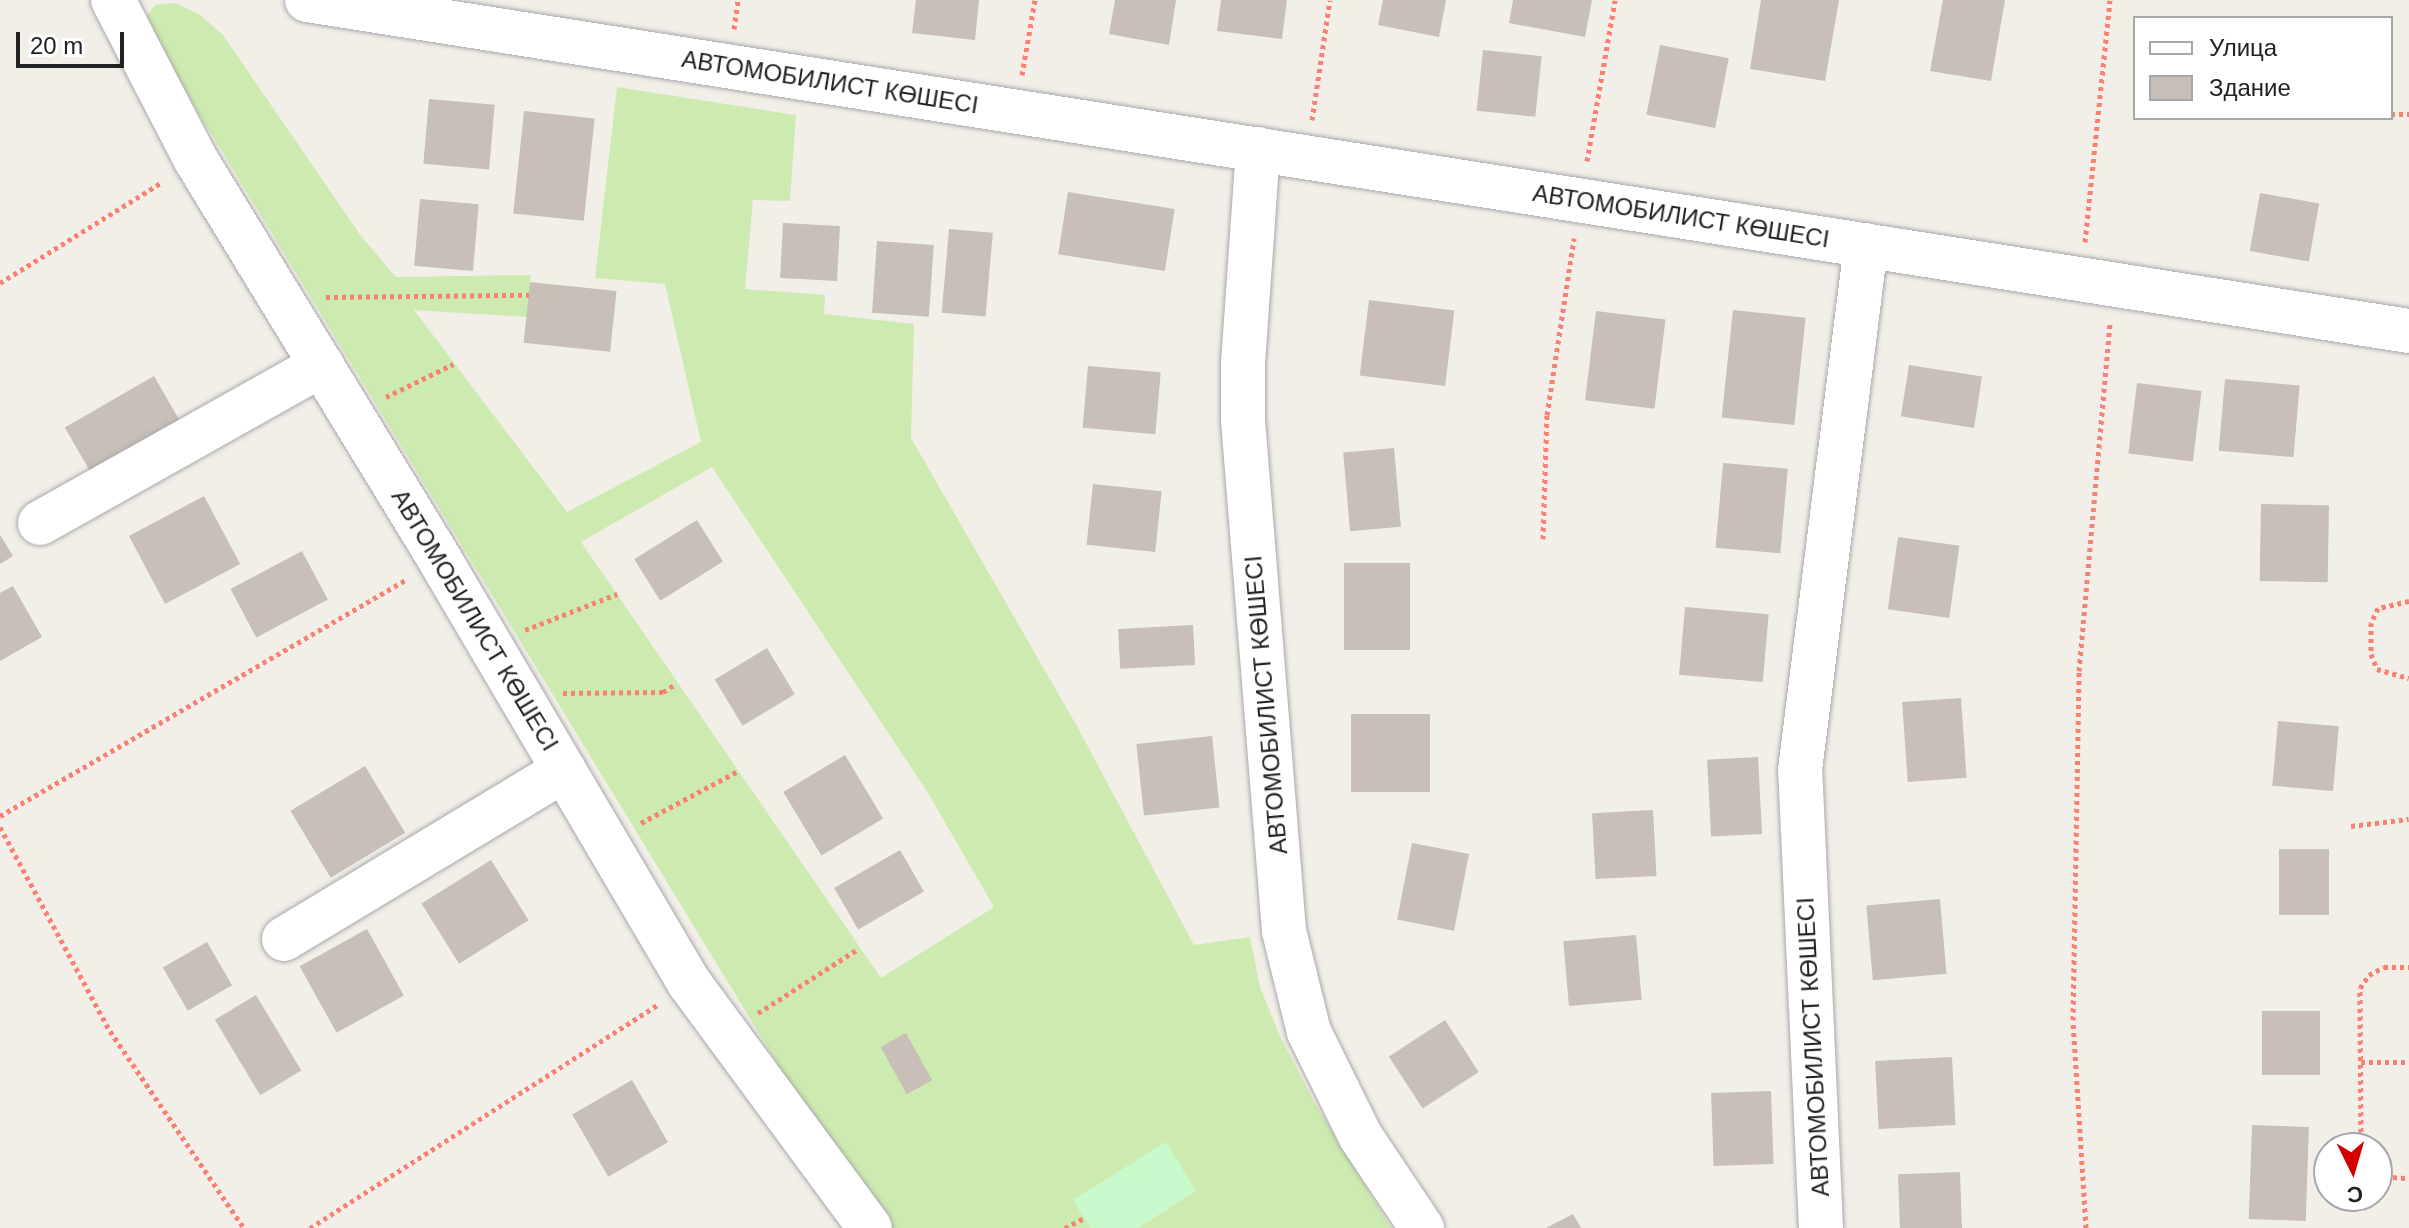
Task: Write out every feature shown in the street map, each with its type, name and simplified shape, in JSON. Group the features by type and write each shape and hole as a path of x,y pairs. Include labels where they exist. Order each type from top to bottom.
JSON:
{"street":[{"name":"АВТОМОБИЛИСТ КӨШЕСІ","path":"307,0 2409,331"},
{"name":"АВТОМОБИЛИСТ КӨШЕСІ","path":"122,9 196,160 440,560 690,984 864,1226"},
{"name":"АВТОМОБИЛИСТ КӨШЕСІ","path":"1258,149 1243,362 1243,420 1284,931 1309,1032 1361,1137 1422,1228"},
{"name":"АВТОМОБИЛИСТ КӨШЕСІ","path":"1821,1228 1800,770 1866,245"},
{"path":"40,523 322,365"},
{"path":"284,939 564,770"}],"path":[{"path":"1016,111 1035,0"},
{"path":"1307,157 1330,0"},
{"path":"1543,539 1547,415 1615,0"},
{"path":"2086,1228 2073,1020 2079,671 2110,0"},
{"path":"0,283 196,160"},
{"path":"282,299 529,295"},
{"path":"352,414 453,364"},
{"path":"0,816 440,560"},
{"path":"490,644 617,594"},
{"path":"2409,601 2378,608 2371,623 2371,654 2377,669 2409,678"},
{"path":"519,693 663,692 676,684"},
{"path":"607,842 738,771"},
{"path":"2351,826 2409,819"},
{"path":"0,827 110,1031 244,1228"},
{"path":"726,1033 858,949"},
{"path":"2361,1132 2360,988 2369,975 2384,967 2409,967"},
{"path":"310,1228 690,984"},
{"path":"2361,1062 2409,1062"},
{"path":"1065,1228 1084,1218"}],"green space":[{"path":"175,3 199,14 223,35 361,236 396,277 531,275 527,317 414,310 567,512 701,442 665,284 595,278 617,87 796,115 790,201 753,200 745,289 825,295 824,314 914,324 911,438 1078,728 1194,945 1250,937 1260,987 1280,1036 1313,1100 1391,1228 1137,1228 1196,1191 1073,1200 1091,1228 892,1228 782,1071 153,38 147,16 155,5","holes":["712,467 928,793 994,907 881,978 581,542"]},
{"path":"1166,1142 1196,1191 1137,1228 1091,1228 1073,1200"}],"building":[{"path":"916,0 979,0 975,40 912,33"},
{"path":"1115,0 1176,0 1169,45 1109,34"},
{"path":"1221,0 1287,0 1282,39 1217,31"},
{"path":"1383,0 1446,0 1439,37 1378,25"},
{"path":"1513,0 1592,0 1585,37 1509,23"},
{"path":"1761,0 1839,0 1825,81 1750,69"},
{"path":"1943,0 2005,0 1991,81 1930,71"},
{"path":"1660,45 1729,58 1715,128 1646,115"},
{"path":"1483,50 1542,56 1535,117 1477,111"},
{"path":"429,99 495,105 489,170 423,164"},
{"path":"524,111 595,118 584,221 513,213"},
{"path":"1068,192 1175,209 1165,271 1058,254"},
{"path":"2260,193 2319,203 2309,262 2250,251"},
{"path":"420,199 479,204 473,271 414,266"},
{"path":"783,223 840,226 837,281 780,278"},
{"path":"949,229 993,233 986,317 942,313"},
{"path":"877,241 934,245 929,317 872,313"},
{"path":"530,282 617,291 610,352 524,343"},
{"path":"1369,300 1454,310 1445,386 1360,375"},
{"path":"1733,310 1806,318 1794,425 1722,417"},
{"path":"1596,311 1665,320 1655,409 1585,400"},
{"path":"1909,365 1982,377 1974,428 1901,416"},
{"path":"1088,366 1161,372 1155,434 1083,428"},
{"path":"154,376 181,422 91,473 65,428"},
{"path":"2225,379 2300,386 2293,457 2219,451"},
{"path":"2137,383 2202,391 2193,461 2128,453"},
{"path":"1394,448 1401,527 1350,531 1343,452"},
{"path":"1723,463 1788,469 1780,553 1716,548"},
{"path":"1093,484 1162,491 1155,552 1087,545"},
{"path":"204,496 240,564 165,604 129,536"},
{"path":"2261,504 2329,505 2328,582 2260,581"},
{"path":"697,520 723,562 660,601 634,559"},
{"path":"0,535 13,556 0,564"},
{"path":"1898,537 1959,546 1949,618 1888,609"},
{"path":"302,551 328,600 256,638 230,589"},
{"path":"1344,563 1410,563 1410,650 1344,650"},
{"path":"13,586 42,637 0,661 0,593"},
{"path":"1685,607 1769,614 1763,682 1679,675"},
{"path":"1193,625 1195,665 1120,669 1118,629"},
{"path":"767,648 795,694 743,726 715,679"},
{"path":"1961,698 1967,778 1908,782 1902,702"},
{"path":"1351,714 1430,714 1430,792 1351,792"},
{"path":"2278,721 2339,726 2333,791 2272,786"},
{"path":"1212,736 1220,808 1144,816 1136,744"},
{"path":"845,755 883,818 821,856 783,792"},
{"path":"1758,757 1762,834 1711,837 1707,760"},
{"path":"365,766 405,833 331,878 290,811"},
{"path":"1653,810 1656,876 1596,879 1592,813"},
{"path":"1412,843 1469,854 1454,931 1397,920"},
{"path":"2279,849 2329,849 2329,915 2279,915"},
{"path":"900,850 924,892 858,930 834,888"},
{"path":"491,860 529,920 459,964 421,903"},
{"path":"1940,899 1947,974 1873,980 1866,905"},
{"path":"367,929 404,995 336,1033 300,966"},
{"path":"1636,935 1642,1000 1569,1006 1563,941"},
{"path":"207,942 232,985 188,1011 163,968"},
{"path":"256,995 301,1070 260,1095 215,1020"},
{"path":"2262,1011 2320,1011 2320,1075 2262,1075"},
{"path":"1445,1020 1479,1072 1423,1108 1389,1056"},
{"path":"906,1033 932,1080 907,1094 881,1047"},
{"path":"1952,1057 1956,1125 1879,1129 1875,1061"},
{"path":"632,1080 668,1142 608,1177 572,1114"},
{"path":"1771,1091 1774,1164 1714,1166 1711,1093"},
{"path":"2252,1125 2309,1127 2306,1221 2249,1219"},
{"path":"1960,1172 1962,1228 1900,1228 1898,1174"},
{"path":"1573,1214 1581,1228 1546,1228"}]}
